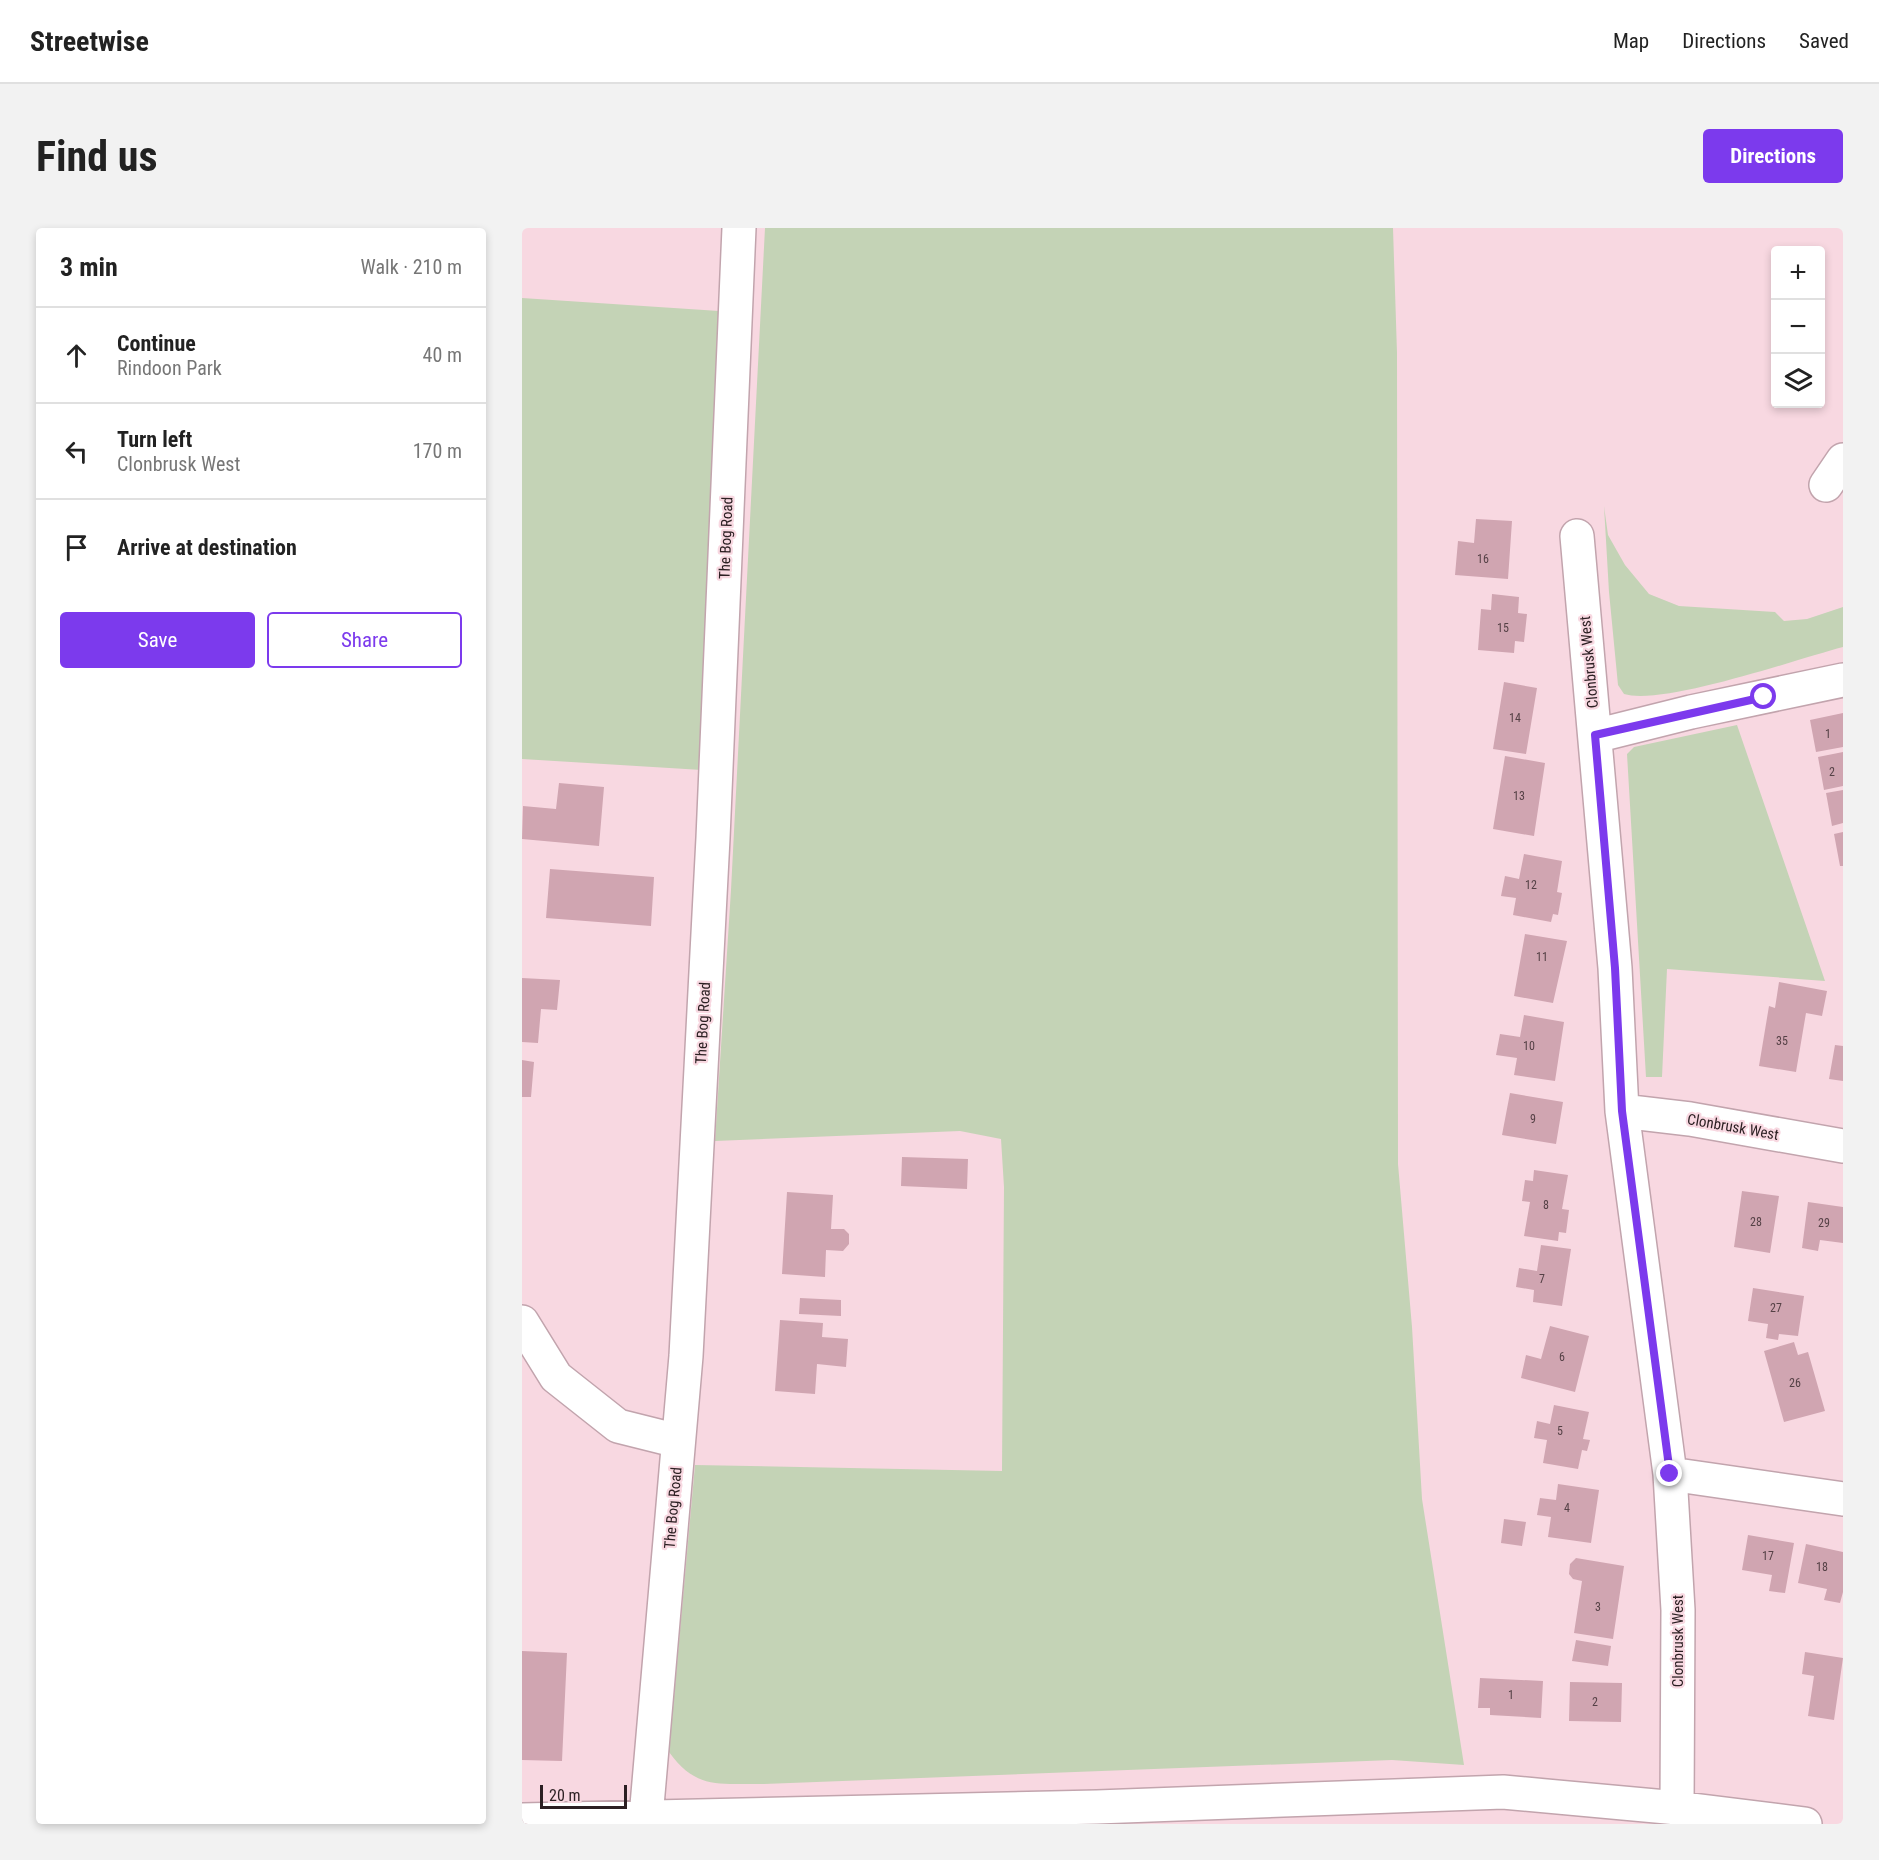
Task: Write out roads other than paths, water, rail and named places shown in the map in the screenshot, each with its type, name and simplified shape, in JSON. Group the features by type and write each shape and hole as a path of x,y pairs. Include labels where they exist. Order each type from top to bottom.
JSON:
{"street":[{"name":"The Bog Road","path":"646,1817 686,1356 713,838 739,228"},
{"name":"Clonbrusk West","path":"1577,536 1615,968 1622,1111 1670,1474 1678,1610 1677,1808"},
{"path":"1595,735 1843,680"},
{"name":"Clonbrusk West","path":"1622,1111 1690,1119 1843,1146"},
{"path":"522,1322 556,1377 618,1426 678,1441"},
{"path":"1670,1474 1843,1499"},
{"path":"522,1820 1097,1807 1503,1792 1677,1808 1805,1824"}]}
